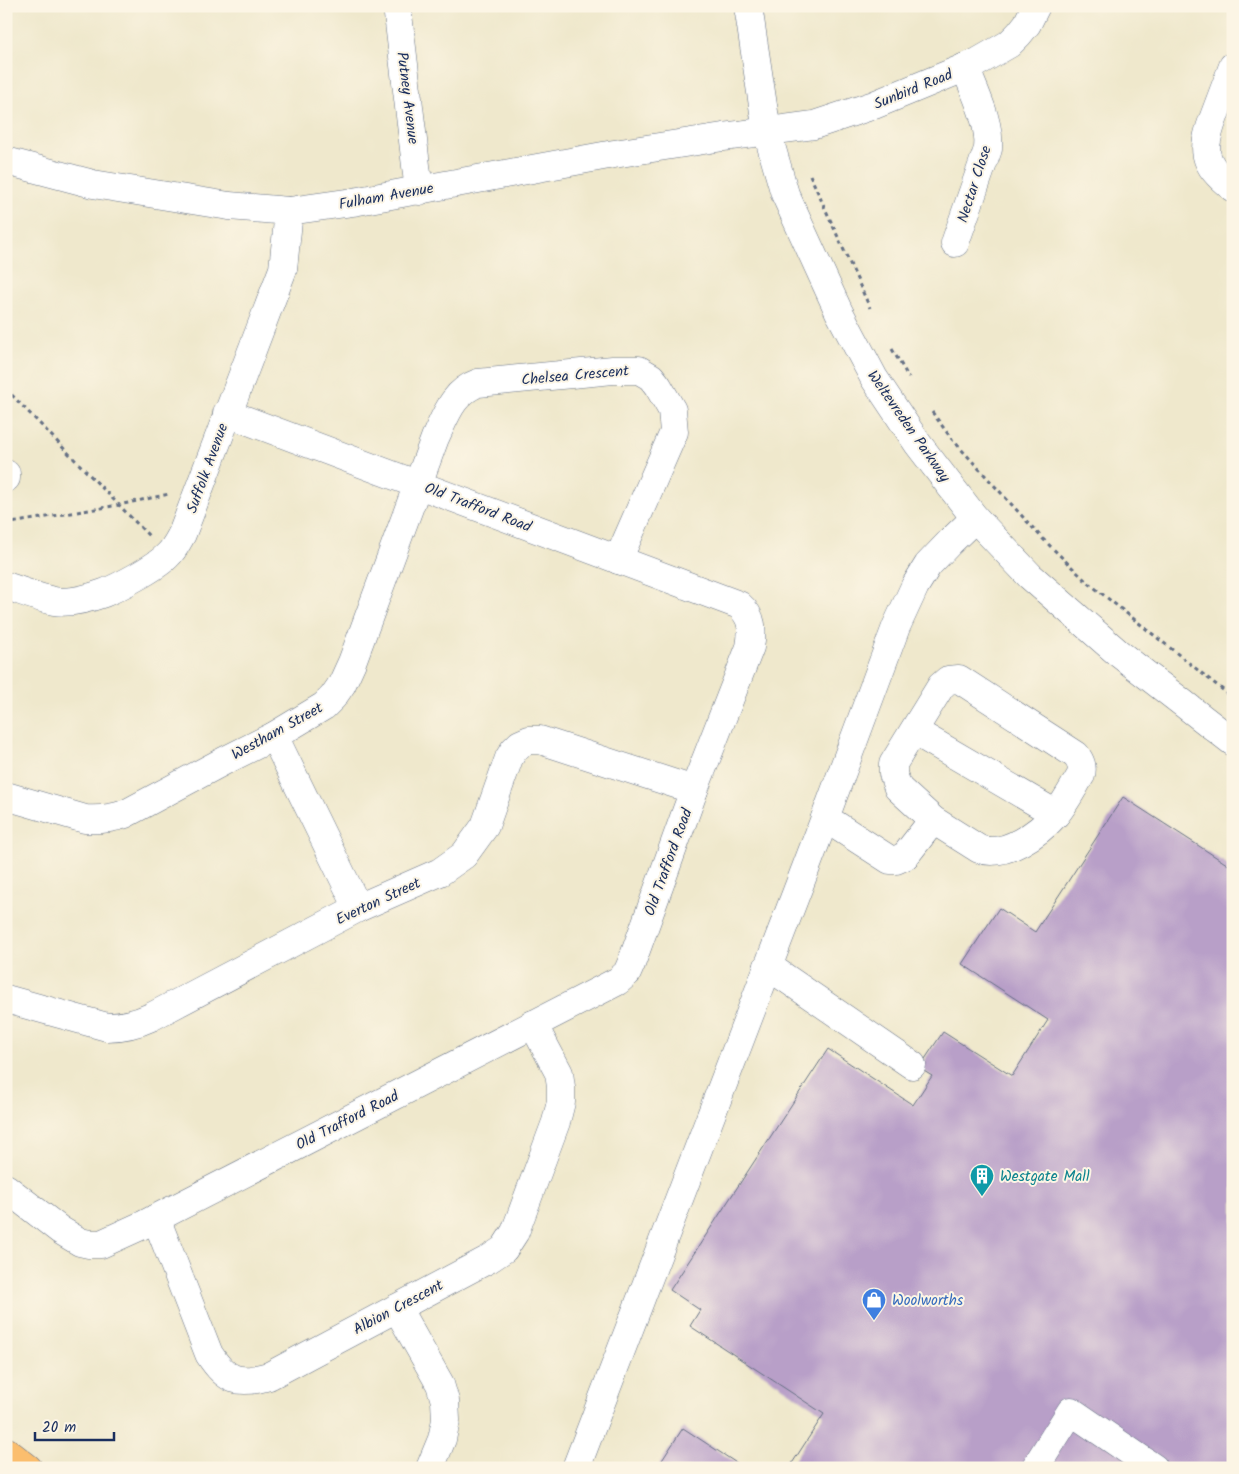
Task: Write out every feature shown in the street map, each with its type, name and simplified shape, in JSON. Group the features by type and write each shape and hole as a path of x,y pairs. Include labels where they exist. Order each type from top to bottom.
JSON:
{"main road":[{"path":"6,1451 28,1468"}],"street":[{"name":"Putney Avenue","path":"397,6 419,191"},
{"name":"Weltevreden Parkway","path":"748,6 767,132 785,194 839,312 874,378 918,444 975,518 1030,576 1110,646 1233,742"},
{"name":"Sunbird Road","path":"767,132 814,125 874,105 976,63 1009,44 1027,24 1036,6"},
{"path":"1233,66 1210,126 1205,147 1212,167 1220,178 1233,188"},
{"name":"Nectar Close","path":"954,243 988,149 989,141 984,116 965,67"},
{"name":"Fulham Avenue","path":"6,161 92,184 229,206 290,211 419,191 614,154 767,132"},
{"name":"Suffolk Avenue","path":"6,586 54,601 84,598 104,593 141,574 168,556 182,534 283,269 290,211"},
{"name":"Chelsea Crescent","path":"418,484 435,438 451,404 457,396 472,385 613,370 639,370 651,377 672,410 674,432 618,560"},
{"name":"Old Trafford Road","path":"6,1188 60,1230 80,1242 100,1244 130,1232 618,981 627,973 694,790 750,647 753,630 748,614 739,605 227,413"},
{"name":"Westham Street","path":"6,796 85,819 114,818 274,736 324,706 342,684 352,662 418,484"},
{"path":"576,1468 825,818 896,627 915,586 928,565 975,518"},
{"path":"959,679 1076,755 1082,769 1082,775 1056,814 1031,836 1005,849 994,852 986,851 979,849 933,820 902,793 895,782 893,764 914,731 941,686 948,680 959,679"},
{"path":"914,731 1056,814"},
{"path":"274,736 358,908"},
{"name":"Everton Street","path":"6,999 107,1027 134,1025 151,1018 358,908 440,872 464,855 485,826 508,758 520,744 529,740 540,740 694,790"},
{"path":"825,818 890,860 905,856 933,820"},
{"path":"768,966 912,1065"},
{"name":"Albion Crescent","path":"156,1218 209,1354 217,1367 228,1377 240,1380 255,1380 269,1376 504,1249 515,1232 556,1122 561,1102 559,1073 533,1024"},
{"path":"397,1308 440,1384 445,1401 446,1420 442,1439 430,1468"},
{"path":"1036,1468 1071,1411 1154,1468"}],"path":[{"path":"809,174 871,311"},
{"path":"890,346 910,379"},
{"path":"6,389 168,556"},
{"path":"930,410 951,438 1043,539 1086,581 1233,698"},
{"path":"6,522 12,523 119,505 176,492 197,495"}],"building":[{"name":"Westgate Mall","path":"1123,797 1233,868 1233,1468 789,1468 824,1414 690,1326 700,1310 670,1290 828,1049 913,1105 932,1076 919,1068 943,1032 1012,1076 1048,1020 962,964 999,908 1035,932"},
{"path":"683,1428 744,1468 657,1468"}],"place":[{"name":"Westgate Mall","path":"982,1197"},
{"name":"Woolworths","path":"874,1321"}]}
